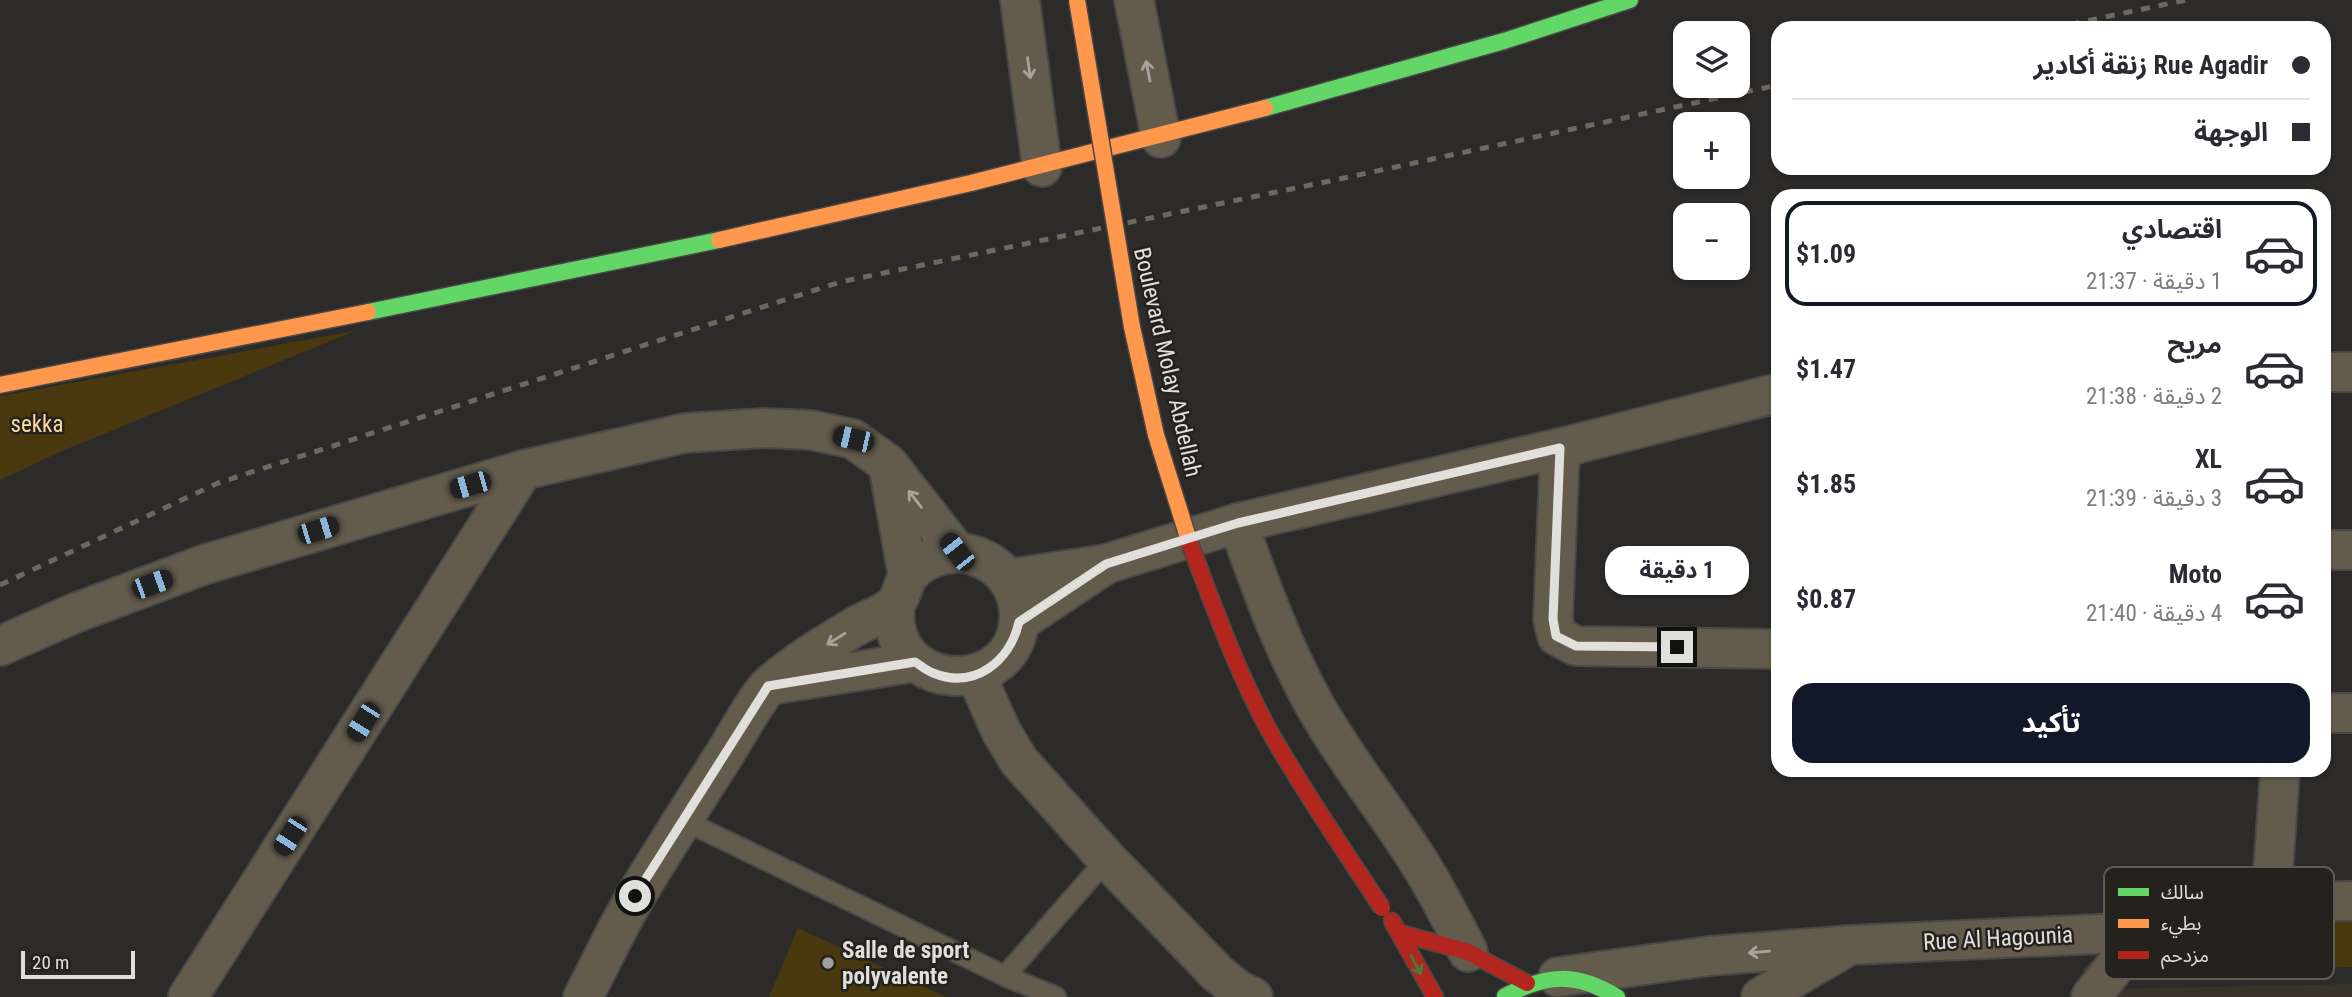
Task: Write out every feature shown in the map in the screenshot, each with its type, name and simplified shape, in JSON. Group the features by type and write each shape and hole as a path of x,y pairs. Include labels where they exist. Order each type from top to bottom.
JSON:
{"street":[{"path":"1020,0 1042,167"},
{"name":"Boulevard Molay Abdellah","path":"1077,0 1132,327 1156,435 1190,543 1231,651 1269,730 1320,814 1400,933 1435,997"},
{"path":"1134,0 1161,138"},
{"path":"0,384 676,248 1042,167 1161,138 1552,28 1630,0"},
{"path":"2331,372 2352,372"},
{"path":"1009,579 1106,564 1238,523 1560,448 1771,395"},
{"path":"0,646 75,613 203,565 523,470 685,433 763,428 811,429 853,439 888,464 957,552"},
{"path":"1560,448 1553,619 1556,636 1576,646 1771,649"},
{"path":"583,997 635,896 768,686 902,590 922,563 957,552 977,556 995,565 1009,579 1018,600 1019,622 1015,639 1006,654 992,667 976,675 955,677 933,673 915,662 902,645 895,625 902,590 888,464"},
{"path":"188,997 523,470"},
{"path":"1238,523 1271,615 1315,707 1416,857 1440,896 1468,952"},
{"path":"2331,550 2352,550"},
{"path":"1019,622 1106,564"},
{"path":"768,686 915,662"},
{"path":"976,675 1001,731 1019,761 1107,859 1217,973 1238,990 1253,997"},
{"path":"2331,713 2352,713"},
{"path":"2273,867 2280,777"},
{"name":"Rue Al Hagounia","path":"2334,901 2352,901"},
{"path":"1400,933 1468,952 1542,980 1588,982 1616,997"},
{"name":"Rue Al Hagounia","path":"1542,980 1709,956 1851,945 2104,934"},
{"path":"1761,997 1851,945"},
{"path":"2091,997 2105,979"},
{"path":"1502,997 1542,980"}],"lane":[{"path":"683,820 1005,976 1056,997"},
{"path":"1005,976 1107,859"}],"shaded area":[{"path":"2352,984 2352,997 2106,997 2114,989"}],"green space":[{"name":"sekka","path":"355,331 62,451 0,480 0,396"},
{"path":"2352,909 2352,967 2334,967 2334,910"},
{"name":"Salle de sport polyvalente","path":"798,928 946,997 769,997"},
{"path":"2104,949 2104,971 2082,971"}],"railway":[{"path":"2086,21 2186,0"},
{"path":"0,585 218,483 840,282 1771,86"}],"traffic: fast":[{"path":"1265,108 1504,41 1630,0"},
{"path":"368,312 719,240"},
{"path":"1505,996 1534,983 1561,979 1588,983 1617,997"}],"traffic: slow":[{"path":"1077,0 1132,327 1156,435 1190,544"},
{"path":"719,240 971,183 1265,108"},
{"path":"0,385 368,312"}],"traffic: jam":[{"path":"1190,544 1237,663 1270,732 1310,799 1382,908"},
{"path":"1392,921 1435,997"},
{"path":"1400,933 1468,952 1527,983"}],"place":[{"name":"Salle de sport polyvalente","path":"828,963"}],"route":[{"path":"635,896 768,686 915,662 933,673 955,677 976,675 992,667 1006,654 1015,639 1019,622 1106,564 1238,523 1560,448 1553,619 1556,636 1576,646 1677,647"}]}
